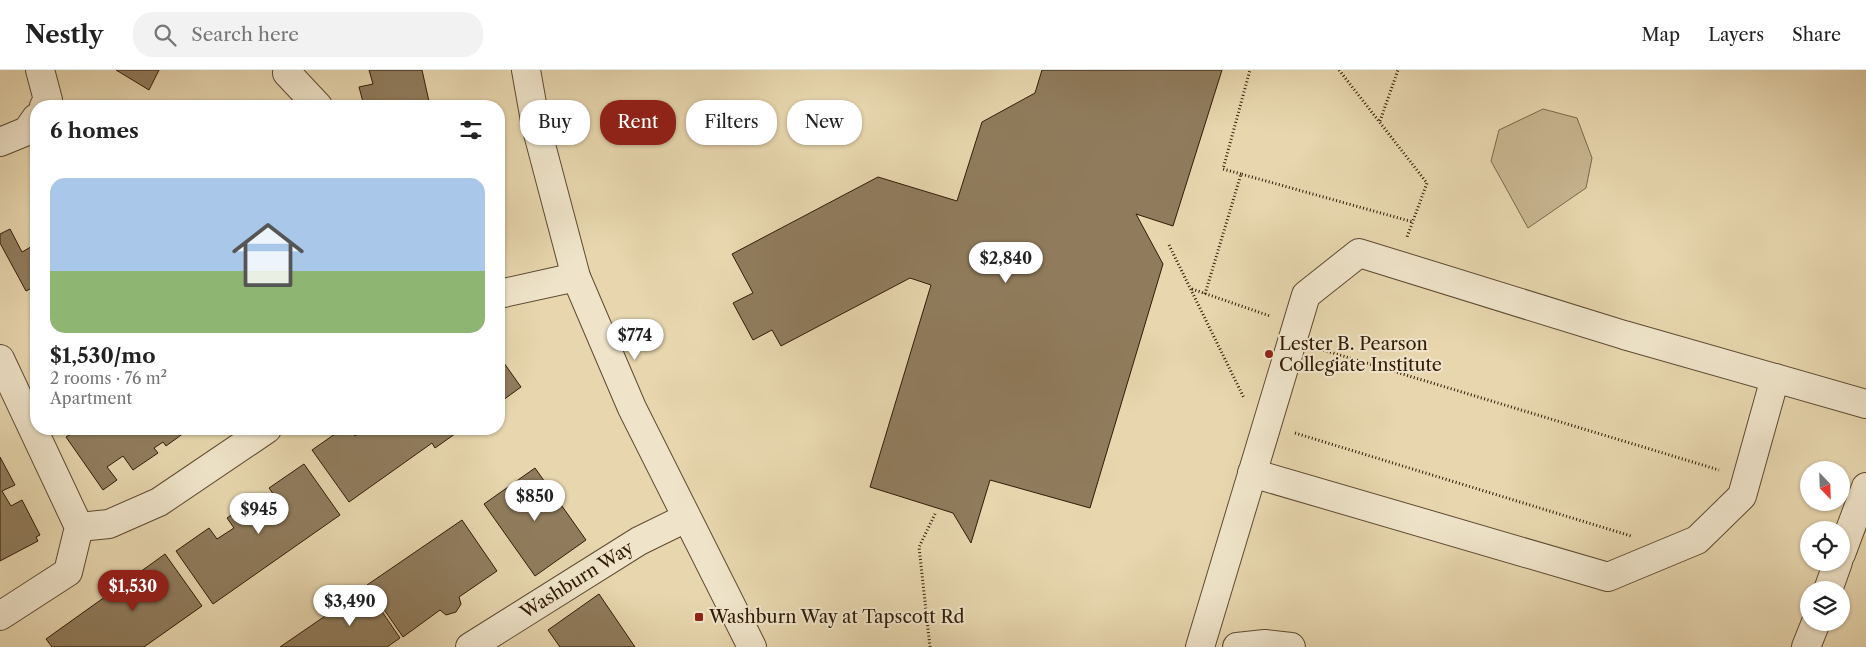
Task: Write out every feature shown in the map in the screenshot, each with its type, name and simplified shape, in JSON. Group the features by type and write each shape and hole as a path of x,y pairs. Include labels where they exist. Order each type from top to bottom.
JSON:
{"street":[{"path":"40,70 48,100"},
{"path":"526,70 536,126 576,277 632,408 752,647"},
{"path":"287,73 312,100"},
{"path":"0,142 28,131 30,128"},
{"path":"1200,647 1306,295 1358,253 1624,335 1866,404"},
{"path":"505,293 576,277"},
{"path":"0,359 30,423"},
{"path":"1252,474 1608,577 1697,540 1742,496 1775,378"},
{"path":"0,616 68,572 79,527 36,435"},
{"path":"79,527 109,524 160,502 257,435"},
{"path":"1850,530 1866,487"},
{"name":"Washburn Way","path":"470,647 639,540 686,518"},
{"path":"1806,647 1812,631"},
{"path":"1237,647 1266,644 1291,647"}],"path":[{"path":"1250,70 1224,169 1413,222"},
{"path":"1339,70 1428,183 1404,245"},
{"path":"1380,122 1398,70"},
{"path":"1205,294 1241,174"},
{"path":"1169,245 1263,437"},
{"path":"1192,289 1297,325"},
{"path":"1317,358 1322,339"},
{"path":"1320,349 1722,471"},
{"path":"1296,424 1293,433 1635,537"},
{"path":"930,647 919,547 936,512"}],"shaded area":[{"path":"1543,109 1577,118 1592,158 1586,188 1528,228 1491,161 1499,130"}],"building":[{"path":"116,70 159,70 149,90"},
{"path":"369,70 422,70 429,100 362,100 359,87 373,84"},
{"path":"1042,70 1222,70 1173,226 1136,214 1163,264 1090,508 990,480 971,543 953,513 870,487 931,285 910,278 781,346 772,330 753,340 733,303 753,293 732,254 878,177 957,201 982,122 1035,93"},
{"path":"10,229 22,252 30,247 30,289 26,291 0,243 0,234"},
{"path":"505,364 521,387 505,399"},
{"path":"69,435 181,435 166,446 163,442 154,448 158,453 133,470 123,456 107,467 117,480 103,490 66,437"},
{"path":"333,435 453,435 435,448 432,443 349,502 312,450"},
{"path":"0,457 15,485 2,491 11,506 22,500 40,535 36,537 38,541 0,561"},
{"path":"304,464 340,515 213,604 176,551 209,528 217,539 234,528 227,518 254,499 261,509 276,498 269,488"},
{"path":"535,468 586,540 535,576 484,504"},
{"path":"462,520 497,571 459,597 461,604 456,612 446,615 440,610 403,637 367,585"},
{"path":"165,554 202,606 144,647 52,647 46,639 116,589 123,600 137,590 129,580"},
{"path":"366,588 400,638 387,647 280,647"},
{"path":"599,594 635,647 560,647 548,630"}],"place":[{"name":"Lester B. Pearson Collegiate Institute","path":"1269,354"},
{"name":"Washburn Way at Tapscott Rd","path":"699,617"}]}
